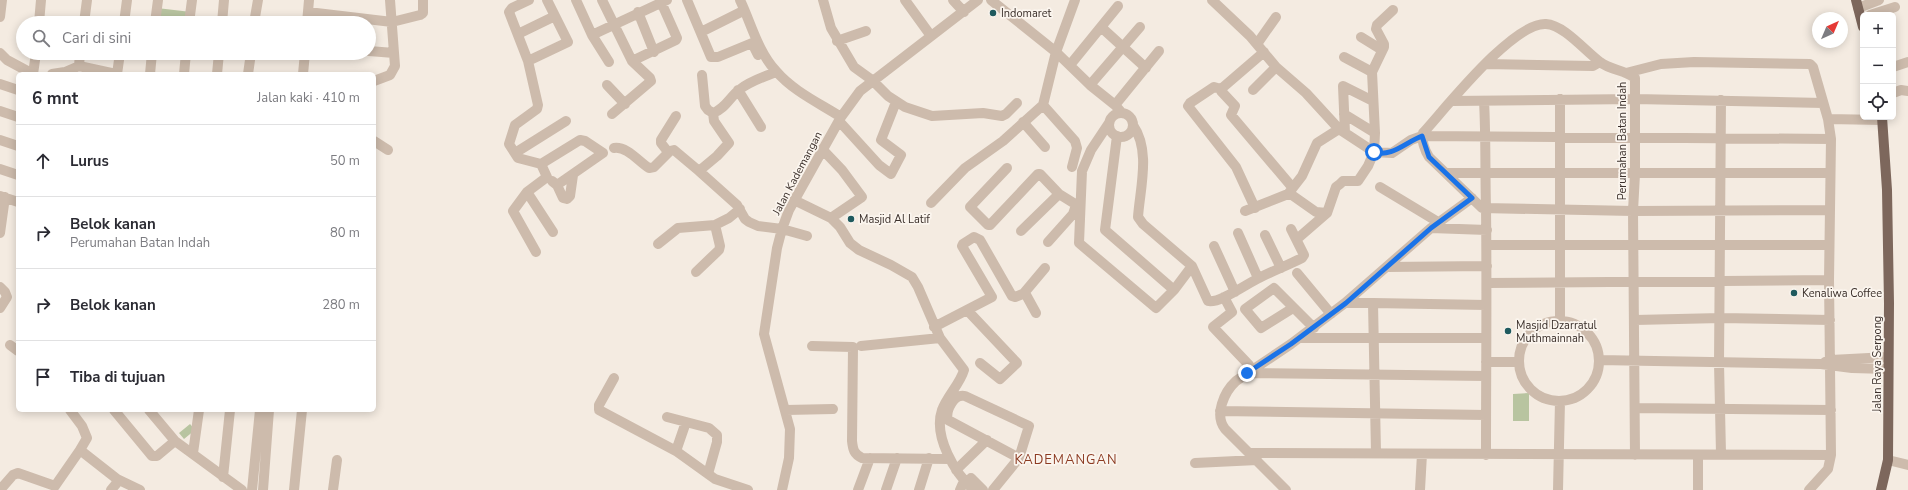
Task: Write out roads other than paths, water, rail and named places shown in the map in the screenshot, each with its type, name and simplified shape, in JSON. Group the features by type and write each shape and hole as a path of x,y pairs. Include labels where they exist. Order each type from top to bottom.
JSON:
{"main road":[{"name":"Jalan Raya Serpong","path":"1880,490 1888,460 1887,369 1889,303 1887,205 1882,120"}],"street":[{"path":"0,17 2,0"},
{"path":"40,16 41,0"},
{"path":"85,16 87,0"},
{"path":"125,16 127,0"},
{"path":"156,16 158,0"},
{"path":"190,16 192,0"},
{"path":"223,16 224,0"},
{"path":"255,16 258,0"},
{"path":"308,16 309,0"},
{"path":"376,80 390,75 393,71 394,54 390,0"},
{"path":"376,20 392,22 420,15 423,13 423,0"},
{"path":"528,61 568,42 547,0"},
{"path":"576,0 592,35 609,62"},
{"path":"602,0 632,60 651,80 612,114"},
{"path":"687,0 711,57 718,57 752,43 763,65"},
{"path":"740,0 767,59 776,72 789,84 840,119 879,165 891,174 901,155 882,140 896,102"},
{"path":"822,0 831,28 854,67 872,80 896,102 921,114 932,116 983,113 1002,116 1017,103"},
{"path":"905,0 931,36"},
{"path":"953,0 964,12"},
{"name":"Jalan Kademangan","path":"782,490 790,458 791,442 786,410 764,334 777,248 782,229 794,200 822,149 840,119 860,91 872,80 978,0"},
{"path":"991,0 1056,52 1122,113 1130,117 1133,125 1140,135 1142,154 1143,173 1138,217 1143,224 1192,266 1208,300 1211,302 1235,292 1258,278 1303,256 1297,239 1291,229"},
{"path":"931,203 965,168 999,145 1043,105 1056,52 1074,4 1064,0"},
{"path":"1212,0 1257,44 1276,66 1306,93 1342,131 1378,153 1392,153 1411,140 1422,136 1831,139"},
{"path":"1857,4 1879,0"},
{"path":"524,1 512,8 509,12 528,61 538,105 537,109 515,125 509,144 518,158 541,164 580,140 585,141 603,153 557,185"},
{"path":"592,35 664,1 677,38 674,42 654,52 632,60"},
{"path":"1070,65 1118,6"},
{"path":"1882,12 1895,7"},
{"path":"1297,239 1327,213 1336,187 1343,181 1354,182 1361,178 1378,153 1375,133 1372,72 1384,44 1377,33 1377,25 1393,10"},
{"path":"308,12 342,16"},
{"path":"638,12 654,52"},
{"path":"701,32 741,12"},
{"path":"518,34 555,16"},
{"path":"1257,44 1276,17"},
{"name":"Perumahan Batan Indah","path":"1422,136 1485,64 1510,40 1537,25 1546,24 1556,27 1577,42 1600,62 1635,78 1635,174 1633,211 1635,455"},
{"path":"1101,27 1146,68"},
{"path":"1090,84 1140,27"},
{"path":"838,41 866,31"},
{"path":"1361,37 1382,50"},
{"path":"1115,105 1159,51"},
{"path":"376,52 394,54"},
{"path":"1255,208 1236,167 1188,106 1190,103 1214,87 1221,88 1264,52"},
{"path":"0,53 7,60 29,72"},
{"path":"1344,57 1372,72"},
{"path":"33,72 35,60"},
{"path":"78,66 79,60"},
{"path":"117,72 119,60"},
{"path":"150,72 151,60"},
{"path":"184,72 185,60"},
{"path":"217,72 218,60"},
{"path":"248,72 250,60"},
{"path":"303,72 304,60"},
{"path":"1485,64 1593,66 1600,62"},
{"path":"1626,73 1661,64 1694,62 1810,64 1813,67 1828,119 1831,139 1829,173 1830,320 1828,363 1831,410 1831,455 1828,469 1809,490"},
{"path":"1896,66 1908,62"},
{"path":"65,72 78,66 107,72"},
{"path":"1253,90 1276,66"},
{"path":"702,75 706,106 708,110 713,112 718,111 738,90 757,79 776,72"},
{"path":"0,84 16,89"},
{"path":"607,85 625,104"},
{"path":"1342,131 1344,114 1343,86 1373,100"},
{"path":"1221,88 1222,93 1235,106 1231,115 1290,190 1316,212 1327,213"},
{"path":"738,90 761,127"},
{"path":"1896,92 1901,90 1908,91"},
{"path":"1560,99 1560,320"},
{"path":"1452,101 1635,99 1823,102"},
{"path":"1721,100 1721,318 1719,363 1721,454"},
{"path":"1484,101 1486,136 1484,208 1487,230 1486,455"},
{"path":"1043,105 1075,141 1077,148 1072,167"},
{"path":"0,111 16,116"},
{"path":"700,171 729,143 714,121 713,112"},
{"path":"1122,113 1114,114 1084,165 1078,206 1079,242 1155,308 1158,307 1174,290 1192,266"},
{"path":"1344,114 1375,133"},
{"path":"668,152 661,143 661,140 676,116"},
{"path":"1828,119 1860,118"},
{"path":"515,153 566,122"},
{"path":"1024,122 1045,147"},
{"path":"1109,123 1110,131 1117,136 1123,137 1132,131 1133,125"},
{"path":"1245,211 1255,208 1290,190 1302,176 1317,143 1342,131"},
{"path":"1117,136 1105,230 1174,290"},
{"path":"1422,136 1427,154 1484,208 1633,211 1829,210"},
{"path":"0,140 16,145"},
{"path":"376,141 388,150"},
{"path":"614,148 625,150 649,168 654,167 668,152 672,150 678,152 740,208 745,219 749,222 758,226 782,229 807,236"},
{"path":"822,149 842,170 862,197 831,218"},
{"path":"541,164 547,177 557,185 563,198 568,199 570,196 573,175"},
{"path":"1007,168 970,208 988,226 1038,174 1040,174 1058,194 1078,206"},
{"path":"0,169 16,174"},
{"path":"1447,173 1829,173"},
{"path":"536,252 513,211 527,192 547,177"},
{"path":"1380,186 1435,225 1487,230"},
{"path":"527,192 553,232"},
{"path":"1021,231 1058,194"},
{"path":"0,228 3,196 16,201"},
{"path":"1286,490 1222,426 1219,420 1220,411 1231,385 1248,369 1314,328 1346,303 1435,225 1472,198"},
{"path":"794,200 831,218 840,227 853,246 912,277 918,287 940,338 964,370 943,408 940,419 944,444 950,459 958,469 983,490"},
{"path":"1048,242 1078,206"},
{"path":"658,244 678,228 715,225 729,218 740,208"},
{"path":"696,272 720,250 715,225"},
{"path":"1238,232 1258,278"},
{"path":"1265,235 1281,268"},
{"path":"934,327 992,297 962,246 974,237 980,240 1012,296 1015,297 1024,293 1045,268"},
{"path":"1487,245 1829,245"},
{"path":"1214,246 1235,292"},
{"path":"1387,267 1487,266"},
{"path":"1298,273 1332,314"},
{"path":"1486,284 1829,280"},
{"path":"0,287 5,292 7,297 0,308"},
{"path":"1293,308 1261,328 1245,308 1274,288 1314,328"},
{"path":"1024,293 1036,313"},
{"path":"1224,297 1232,312 1212,327 1248,369 1375,376 1486,376"},
{"path":"1346,303 1486,305"},
{"path":"1373,303 1376,453"},
{"path":"967,310 1017,363 1001,379 980,363"},
{"path":"1635,320 1721,318 1830,320"},
{"path":"1560,320 1577,325 1591,337 1597,348 1599,360 1598,372 1592,384 1583,393 1572,399 1560,401 1548,400 1537,395 1528,387 1522,377 1518,362 1522,343 1528,333 1543,324 1560,320"},
{"path":"861,346 940,338"},
{"path":"1299,338 1486,338"},
{"path":"812,346 854,346 852,448 859,456 870,458 950,459"},
{"path":"1599,360 1634,362 1828,363 1888,357"},
{"path":"1486,362 1518,362"},
{"path":"1828,363 1887,369"},
{"path":"614,378 599,405 599,410 676,451 722,482 748,490"},
{"path":"993,490 1019,458 1029,426 965,396 957,396 947,413 947,420 1019,458"},
{"path":"1558,490 1560,401"},
{"path":"1635,408 1831,410"},
{"path":"786,410 833,409"},
{"path":"1220,411 1375,414 1486,414"},
{"path":"0,490 13,475 18,473 55,486 87,438 82,426 72,412"},
{"path":"116,412 152,456 157,456 175,441"},
{"path":"151,412 175,441 242,490"},
{"path":"223,477 230,412"},
{"path":"252,490 260,412"},
{"path":"264,490 269,412"},
{"path":"294,490 302,412"},
{"path":"193,453 198,415"},
{"path":"667,417 709,428 717,435 717,442 708,474"},
{"path":"676,451 686,422"},
{"path":"958,469 987,440"},
{"path":"80,450 118,479 140,490"},
{"path":"1195,463 1253,457 1376,453 1486,455 1831,455"},
{"path":"1420,490 1422,454"},
{"path":"1698,455 1698,490"},
{"path":"858,490 870,458"},
{"path":"886,490 897,458"},
{"path":"919,490 929,458"},
{"path":"333,490 337,460"},
{"path":"1888,460 1908,465"},
{"path":"958,469 962,485 974,490"},
{"path":"111,490 118,479"}],"place":[{"name":"Indomaret","path":"993,13"},
{"name":"Masjid Al Latif","path":"851,219"},
{"name":"Kenaliwa Coffee","path":"1794,293"},
{"name":"Masjid Dzarratul Muthmainnah","path":"1508,331"}],"district":[{"name":"KADEMANGAN","path":"1066,459"}]}
